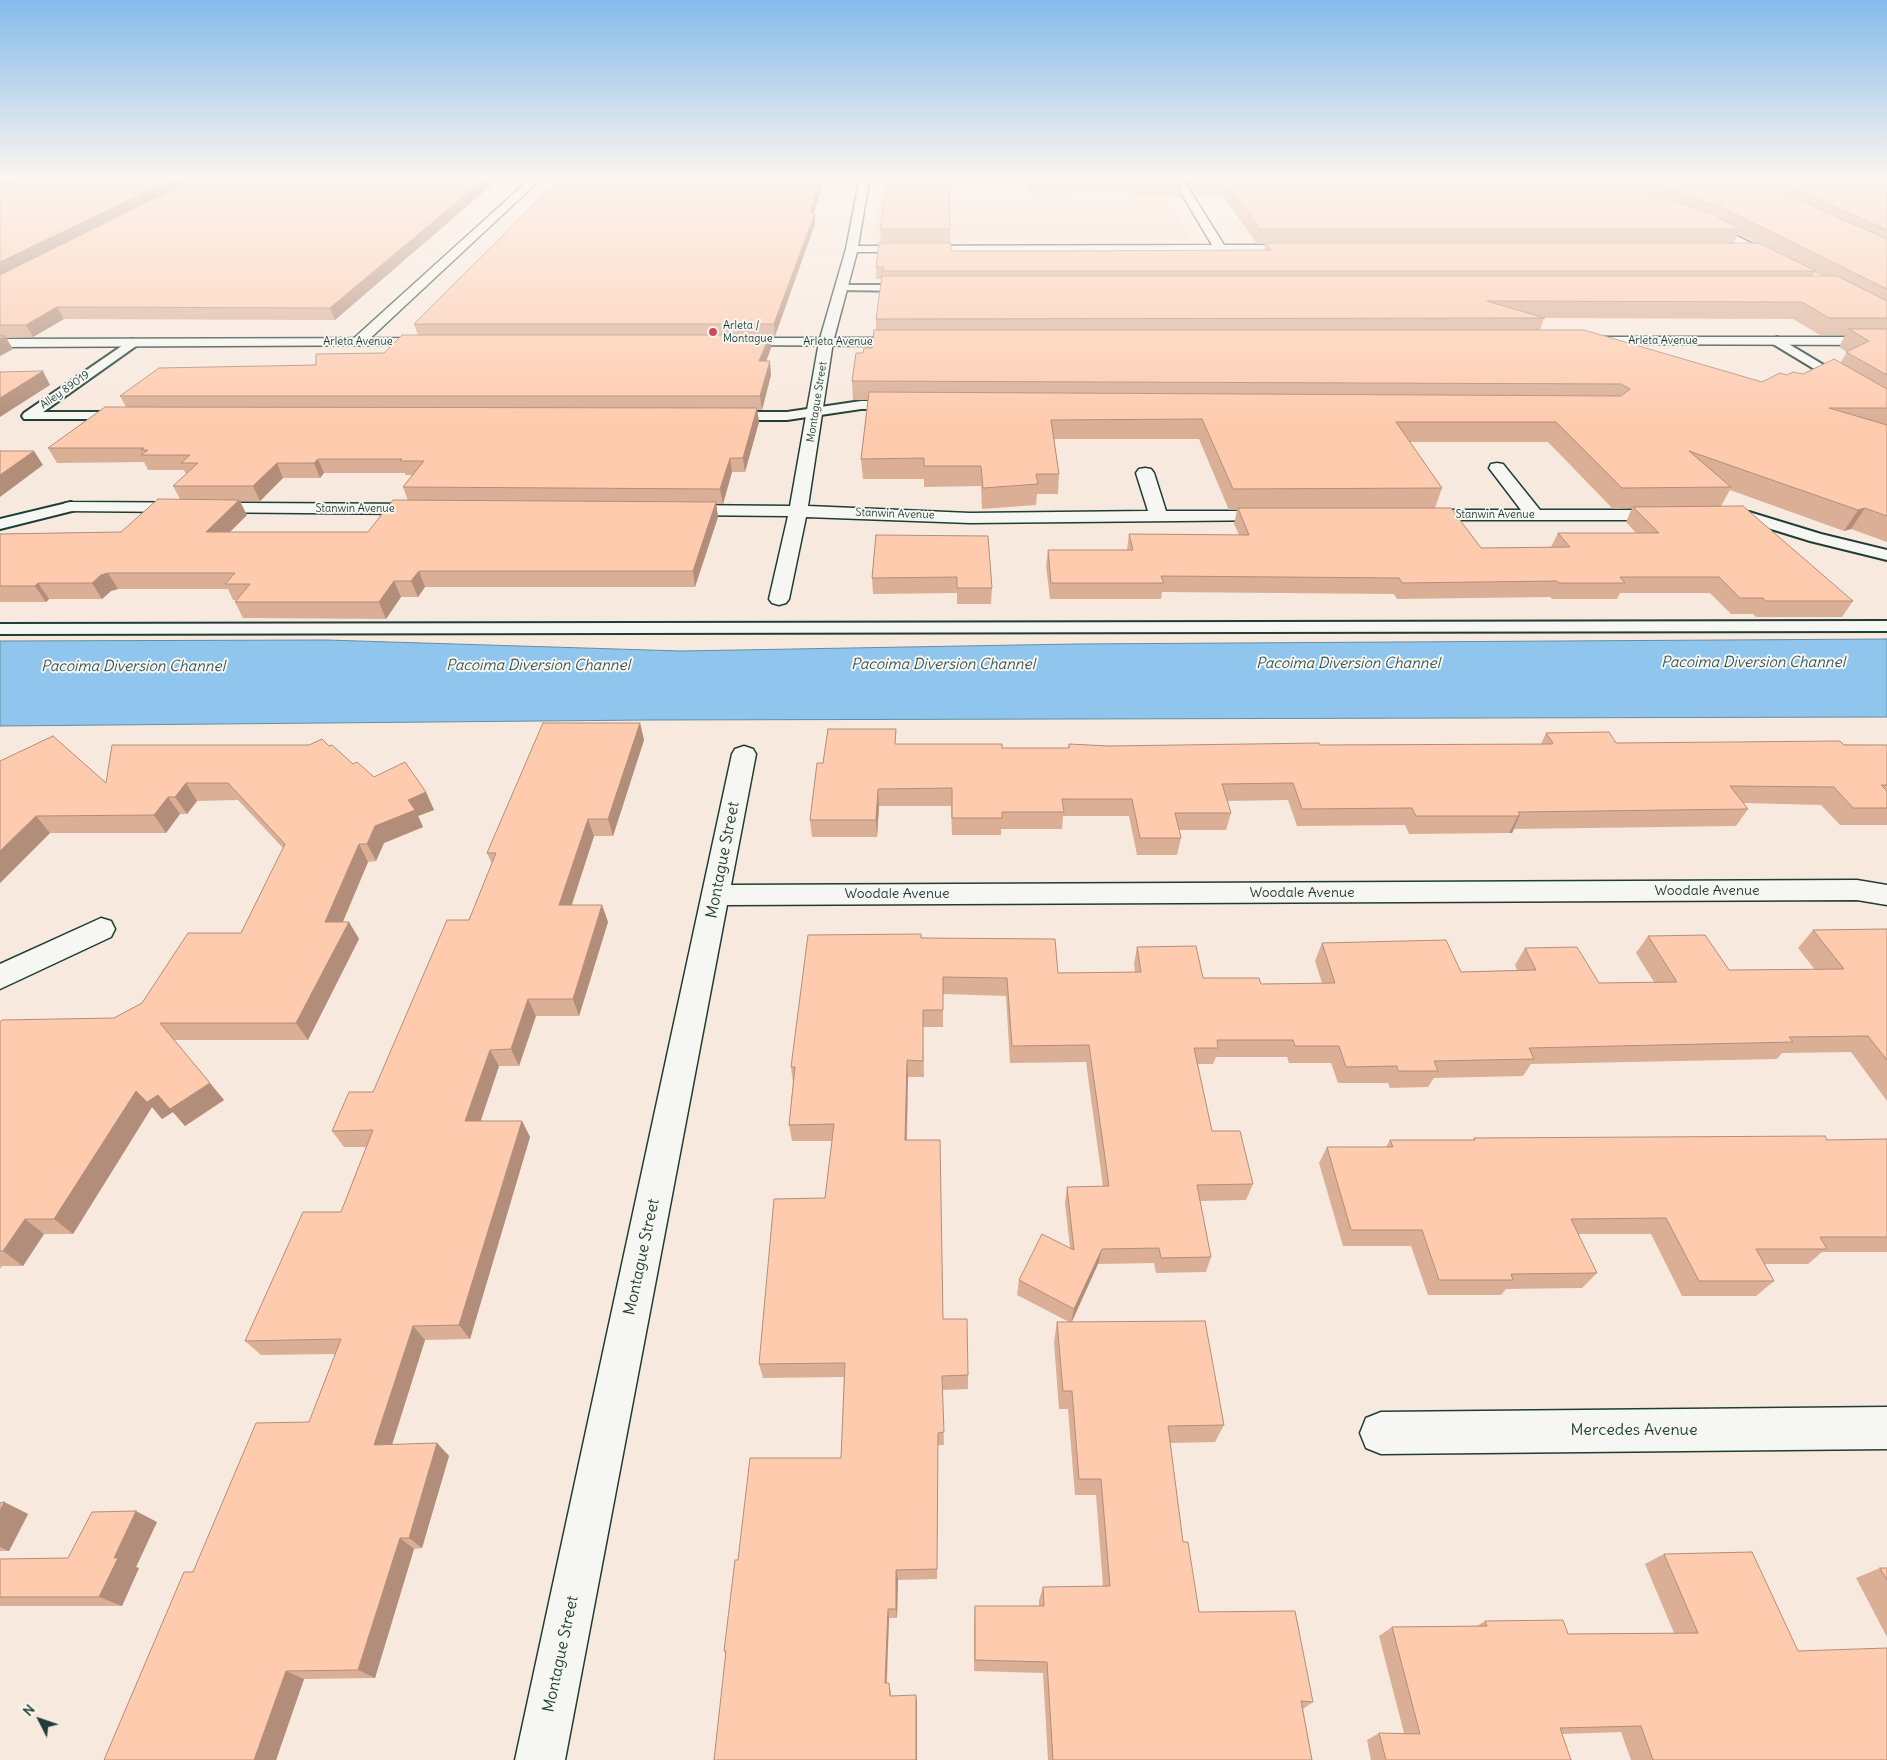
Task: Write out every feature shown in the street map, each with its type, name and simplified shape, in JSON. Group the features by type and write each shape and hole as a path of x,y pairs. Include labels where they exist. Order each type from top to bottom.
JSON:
{"street":[{"path":"358,342 449,258"},
{"name":"Montague Street","path":"778,599 798,511 816,413 826,342 849,258"},
{"path":"1775,258 1790,266"},
{"name":"Arleta Avenue","path":"1568,341 1887,341"},
{"name":"Arleta Avenue","path":"0,344 446,342"},
{"name":"Arleta Avenue","path":"722,342 921,342"},
{"path":"1497,468 1534,514"},
{"path":"1145,473 1158,516"},
{"name":"Stanwin Avenue","path":"71,508 440,509"},
{"name":"Stanwin Avenue","path":"659,510 798,511 970,518 1287,516"},
{"name":"Stanwin Avenue","path":"1406,515 1689,514"},
{"name":"Montague Street","path":"540,1760 744,754"},
{"name":"Woodale Avenue","path":"716,895 1856,890 1887,895"},
{"path":"0,977 101,929"},
{"name":"Mercedes Avenue","path":"1381,1433 1887,1428"}],"lane":[{"path":"841,288 921,288"},
{"path":"1776,341 1887,409"},
{"name":"Alley 89019","path":"132,343 29,416 139,416"},
{"path":"717,416 787,416 816,413 860,404 910,405"},
{"path":"0,524 71,508"},
{"path":"1713,514 1743,515 1816,538 1887,556"},
{"path":"0,629 1887,626"}],"water":[{"name":"Pacoima Diversion Channel","path":"1887,639 1887,717 648,720 0,726 0,641 326,640 681,651 1075,644"}],"building":[{"path":"34,258 390,258 330,308 57,307 26,325 0,325 0,275"},
{"path":"480,258 798,258 774,324 414,324"},
{"path":"877,258 1790,258 1816,271 883,271 884,267 876,267"},
{"path":"1825,258 1887,258 1887,289"},
{"path":"882,276 1837,276 1887,301 1887,318 1829,318 1802,302 1487,301 1545,318 876,319"},
{"path":"1849,329 1887,329 1887,375 1846,352 1869,341"},
{"path":"874,330 1584,330 1762,382 1780,373 1787,375 1793,372 1803,374 1834,359 1887,389 1887,408 1829,408 1887,425 1887,516 1865,508 1858,510 1689,451 1731,487 1622,488 1556,422 1396,422 1442,488 1233,489 1202,419 1051,420 1059,474 1036,474 1038,484 983,488 981,466 924,466 924,458 861,459 869,392 1621,396 1630,389 1621,384 852,381 856,353 863,353 864,348 872,348"},
{"path":"402,335 770,335 759,361 770,361 760,396 120,396 159,368 316,365 316,354 384,353"},
{"path":"43,371 0,398 0,372"},
{"path":"105,407 757,408 743,458 730,458 720,489 403,487 424,461 400,461 402,459 318,459 314,463 277,463 253,486 173,486 198,463 181,463 190,455 141,455 148,450 141,450 144,448 48,448"},
{"path":"0,451 34,451 0,475"},
{"path":"158,499 239,500 206,532 368,532 393,500 716,502 693,571 419,571 411,581 394,581 379,602 235,602 250,584 225,584 235,573 108,573 101,575 92,583 38,583 35,586 0,586 0,534 121,532"},
{"path":"1743,506 1853,601 1766,601 1763,598 1740,598 1719,577 1620,577 1625,583 1559,583 1557,581 1402,583 1399,578 1161,576 1164,583 1051,583 1048,550 1133,550 1129,534 1249,535 1238,508 1451,508 1481,548 1570,547 1558,533 1659,533 1633,507"},
{"path":"876,535 988,536 992,588 957,588 957,577 872,578"},
{"path":"543,723 640,723 608,819 588,819 559,905 602,905 573,999 528,999 511,1049 490,1050 465,1121 522,1121 459,1325 413,1326 374,1445 437,1443 409,1538 400,1538 358,1670 286,1671 254,1760 104,1760 184,1572 193,1572 256,1423 309,1422 341,1339 245,1341 303,1212 341,1212 373,1130 332,1131 349,1092 373,1092 447,920 469,920 496,853 487,853"},
{"path":"828,729 896,729 895,744 1002,744 1002,748 1069,748 1069,744 1109,746 1319,743 1320,745 1551,744 1553,743 1546,733 1609,732 1616,743 1840,741 1844,745 1887,745 1887,785 1881,785 1887,791 1887,808 1853,808 1834,787 1730,786 1748,809 1518,812 1520,815 1518,816 1416,816 1412,808 1302,809 1293,783 1222,784 1231,813 1175,813 1181,838 1140,838 1132,799 1062,799 1064,812 1002,812 1002,818 952,818 952,788 878,789 876,820 810,820 817,763 823,763"},
{"path":"53,736 106,783 112,745 309,745 322,739 329,746 332,745 353,764 357,762 374,777 405,762 426,792 408,800 415,810 375,826 367,844 359,844 325,922 349,922 296,1023 160,1023 210,1083 170,1109 158,1095 147,1102 136,1091 54,1219 25,1219 3,1251 0,1251 0,1022 2,1020 114,1018 142,1003 188,933 241,933 285,844 228,783 186,783 175,797 168,797 154,815 36,816 0,851 0,761"},
{"path":"1887,929 1887,1060 1868,1036 1789,1037 1793,1042 1529,1048 1534,1059 1434,1061 1438,1071 1398,1071 1397,1066 1346,1067 1339,1046 1295,1046 1293,1040 1217,1040 1218,1048 1194,1048 1212,1131 1240,1131 1253,1184 1197,1185 1211,1257 1161,1258 1159,1248 1102,1249 1074,1309 1019,1280 1042,1234 1074,1250 1067,1187 1109,1186 1089,1045 1012,1046 1007,978 943,977 943,1010 923,1010 923,1061 907,1060 905,1140 940,1140 943,1319 967,1319 968,1375 942,1376 944,1432 938,1433 937,1569 896,1570 896,1609 888,1609 885,1683 889,1683 890,1696 916,1695 916,1760 714,1760 726,1651 724,1651 735,1560 738,1560 750,1458 841,1458 845,1363 759,1364 774,1199 825,1198 834,1124 789,1125 795,1067 791,1067 808,935 921,934 921,938 1055,939 1058,973 1141,972 1137,947 1196,946 1203,978 1259,978 1261,984 1335,983 1322,943 1446,940 1461,972 1536,970 1525,948 1577,947 1599,983 1677,982 1648,936 1705,935 1729,970 1844,969 1813,930"},
{"path":"1825,1136 1827,1140 1887,1139 1887,1237 1820,1237 1827,1249 1756,1249 1774,1281 1699,1281 1666,1218 1571,1219 1597,1273 1511,1274 1513,1280 1439,1280 1422,1230 1351,1230 1327,1147 1393,1147 1390,1140 1475,1140 1474,1138"},
{"path":"1205,1321 1224,1425 1168,1426 1183,1542 1188,1542 1199,1612 1295,1611 1313,1702 1301,1701 1312,1760 1053,1760 1047,1662 975,1660 975,1606 1044,1606 1043,1587 1110,1586 1101,1479 1079,1479 1072,1391 1063,1391 1057,1322"},
{"path":"4,1502 0,1511 0,1503"},
{"path":"136,1511 114,1558 118,1558 99,1597 0,1597 0,1559 68,1558 92,1512"},
{"path":"1752,1552 1798,1651 1887,1648 1887,1760 1653,1760 1641,1726 1560,1728 1571,1760 1386,1760 1379,1733 1420,1734 1392,1627 1487,1626 1485,1621 1563,1620 1568,1634 1698,1633 1664,1554"},
{"path":"1880,1568 1887,1568 1887,1580"}],"place":[{"name":"Arleta / Montague","path":"713,332"}]}
